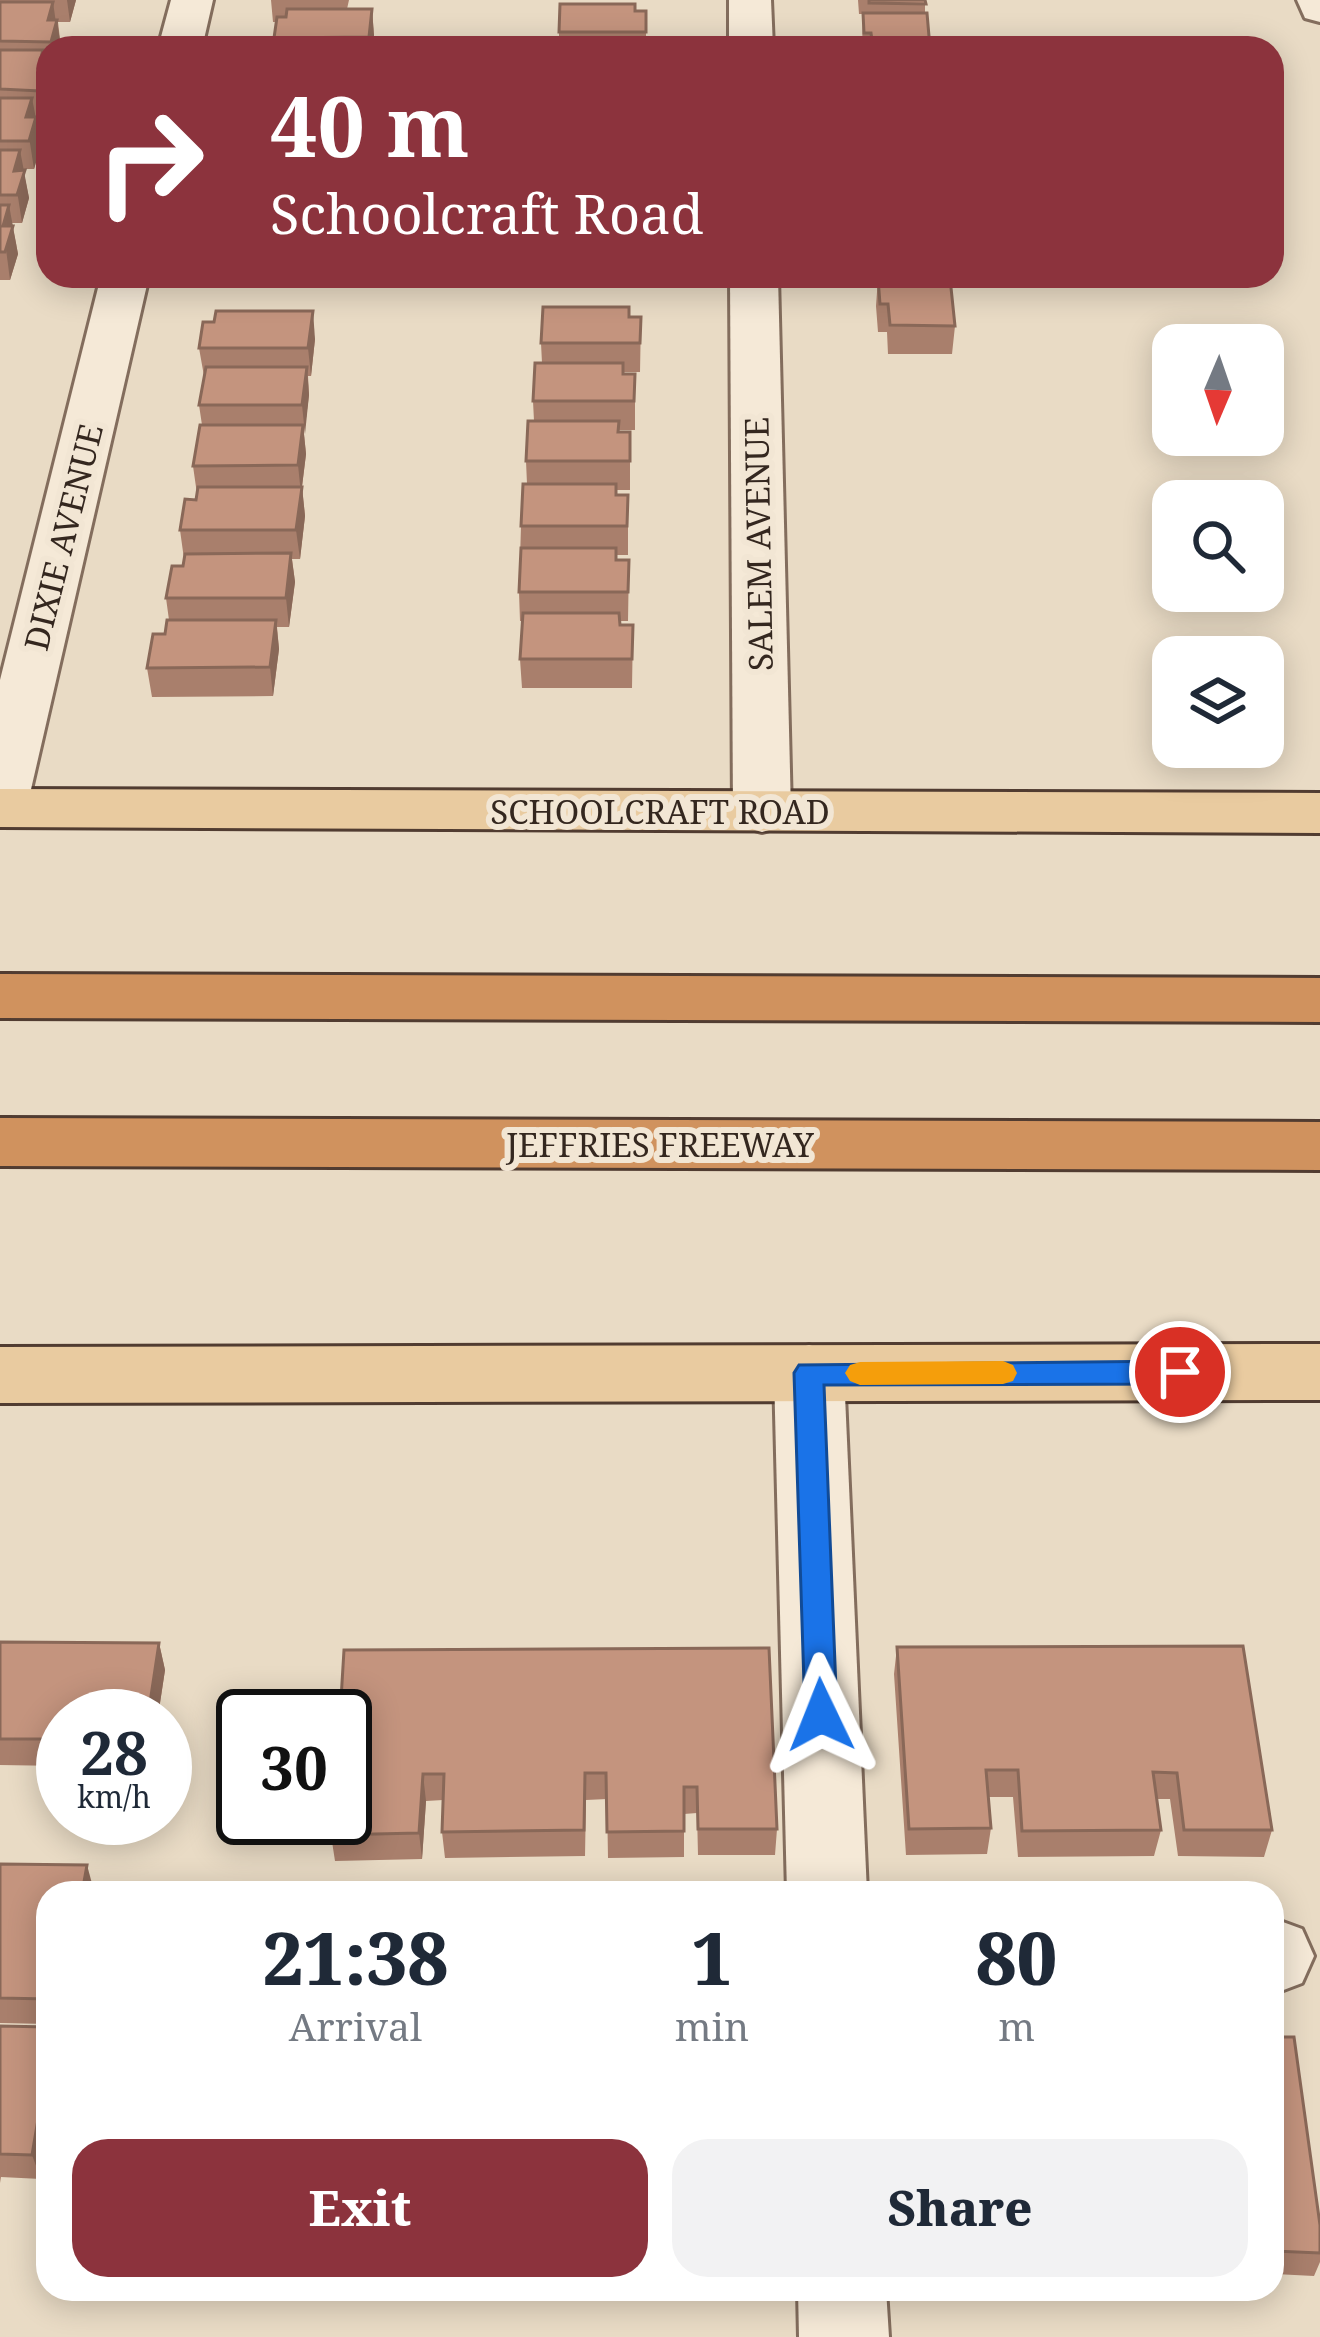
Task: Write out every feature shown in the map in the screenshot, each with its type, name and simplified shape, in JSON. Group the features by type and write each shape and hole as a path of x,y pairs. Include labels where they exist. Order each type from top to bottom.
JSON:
{"highway":[{"path":"0,967 348,997"},
{"path":"0,996 1320,1000"},
{"name":"JEFFRIES FREEWAY","path":"18,1143 1320,1146"}],"main road":[{"name":"SCHOOLCRAFT ROAD","path":"0,808 1320,813"},
{"path":"0,1376 1320,1372"}],"street":[{"path":"183,36 192,0"},
{"path":"750,0 751,36"},
{"path":"1318,0 1320,9"},
{"name":"DIXIE AVENUE","path":"0,798 122,288"},
{"name":"SALEM AVENUE","path":"754,288 762,812"},
{"path":"809,1373 827,1881"},
{"path":"842,2301 844,2337"}],"building":[{"path":"925,0 926,4 869,3"},
{"path":"0,2 53,2 48,20 57,20 53,36 36,36 36,42 0,41"},
{"path":"560,4 635,4 635,11 646,11 646,32 559,32"},
{"path":"287,9 372,9 369,36 274,36 277,17 286,17"},
{"path":"863,13 927,13 929,36 864,33"},
{"path":"0,50 36,50 36,91 0,89"},
{"path":"0,98 32,98 26,117 36,117 29,141 0,141"},
{"path":"0,150 20,150 14,171 25,170 17,195 0,195"},
{"path":"0,205 9,205 3,226 13,226 5,252 0,252"},
{"path":"879,288 951,288 955,326 890,325 888,304 880,304"},
{"path":"543,307 629,307 629,317 641,317 640,343 541,343"},
{"path":"216,311 313,311 308,348 199,348 203,322 214,322"},
{"path":"535,363 623,363 623,374 635,374 634,401 533,401"},
{"path":"206,367 307,367 302,405 199,405"},
{"path":"528,421 619,421 618,432 630,432 630,461 526,461"},
{"path":"200,425 303,425 298,465 193,466"},
{"path":"523,484 616,484 616,495 628,495 627,526 521,526"},
{"path":"198,487 302,487 296,530 180,530 185,499 196,500"},
{"path":"521,548 616,548 616,560 629,560 628,592 519,592"},
{"path":"291,553 286,598 166,598 172,566 183,566 185,554"},
{"path":"523,613 619,613 620,625 633,625 632,659 520,659"},
{"path":"167,620 276,620 270,667 147,668 153,634 165,634"},
{"path":"0,1642 159,1643 152,1689 36,1689 36,1739 0,1739"},
{"path":"1243,1646 1272,1830 1184,1830 1177,1773 1153,1772 1161,1830 1022,1831 1018,1770 986,1770 991,1828 909,1829 897,1647"},
{"path":"769,1648 777,1829 698,1829 697,1787 684,1787 684,1831 607,1832 606,1773 585,1773 584,1830 442,1832 444,1774 423,1774 419,1833 372,1834 372,1689 342,1689 344,1650"},
{"path":"0,1864 87,1865 84,1881 36,1881 36,1999 0,1998"},
{"path":"0,2026 36,2027 32,2155 0,2154"},
{"path":"1284,2037 1294,2037 1320,2253 1284,2251"}],"slow traffic":[{"path":"860,1373 1003,1373"}],"route":[{"path":"821,1715 809,1373 1180,1372"}]}
